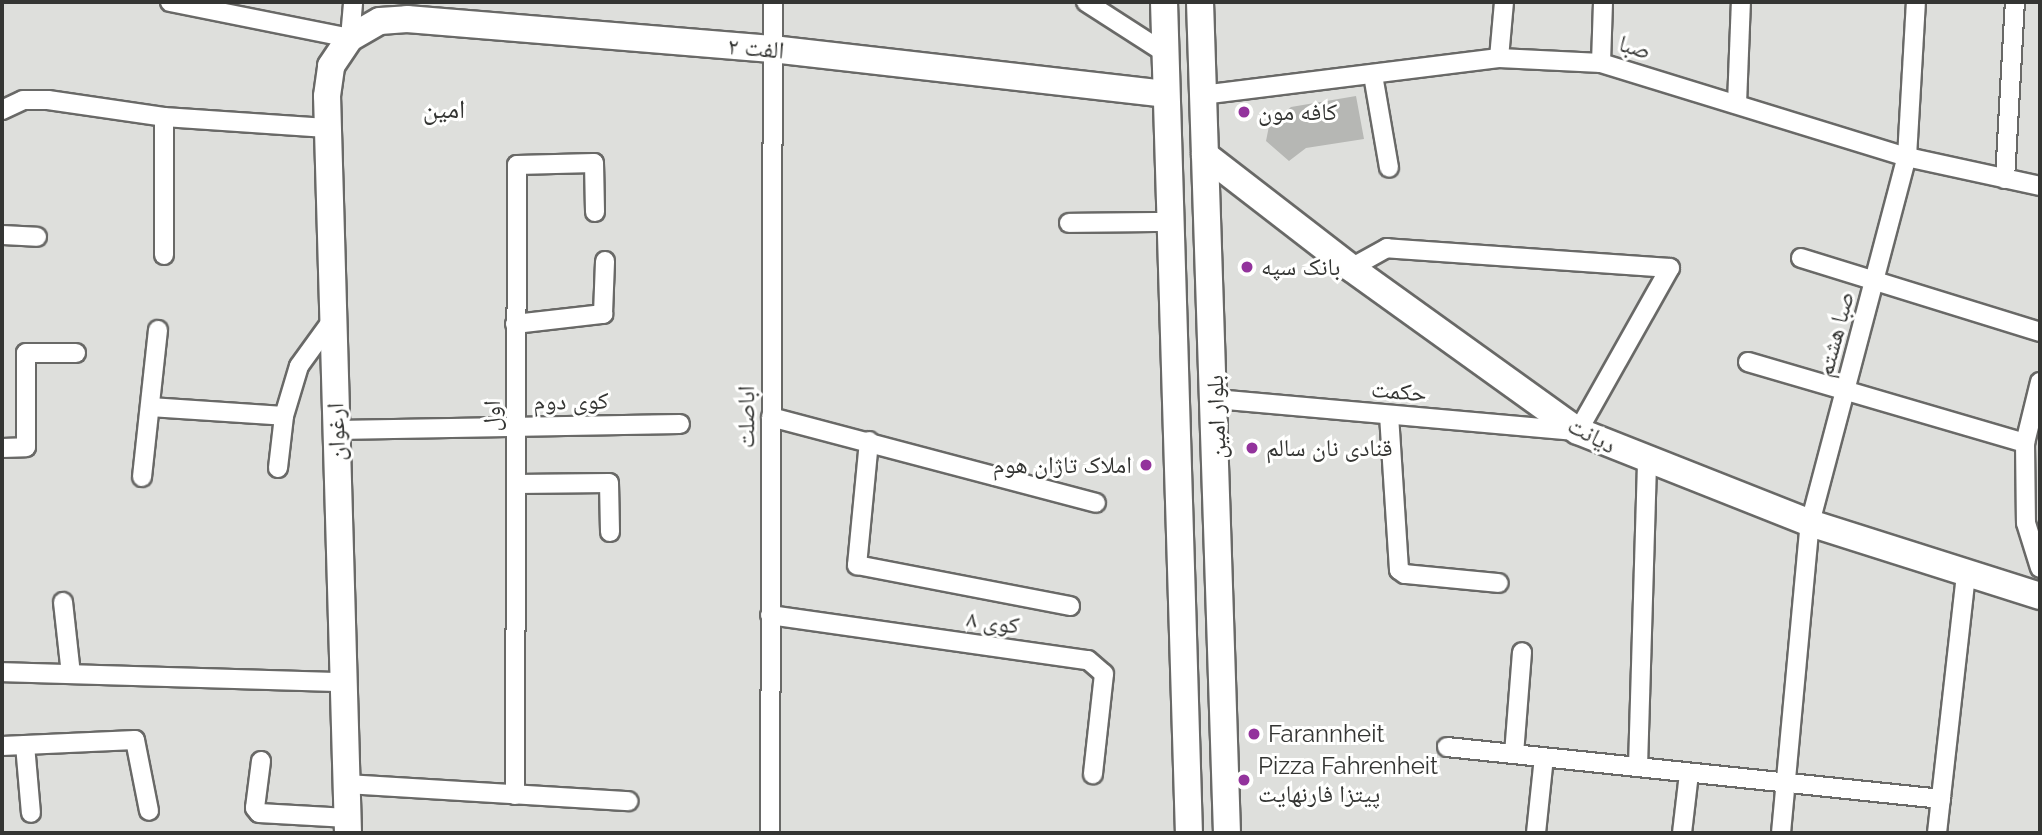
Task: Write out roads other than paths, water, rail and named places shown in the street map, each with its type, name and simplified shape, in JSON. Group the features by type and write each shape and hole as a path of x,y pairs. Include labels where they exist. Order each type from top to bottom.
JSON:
{"street":[{"path":"170,2 350,38 354,2"},
{"name":"اباصلت","path":"770,833 773,2"},
{"path":"1086,2 1165,53"},
{"name":"بلوار امین","path":"1164,2 1165,94 1179,397 1189,833"},
{"name":"بلوار امین","path":"1200,2 1216,399 1227,833"},
{"path":"1499,58 1504,2"},
{"path":"1601,62 1603,2"},
{"path":"1737,104 1741,2"},
{"name":"صبا هشتم","path":"1781,833 1810,523 1907,157 1916,2"},
{"path":"2005,178 2015,2"},
{"name":"الفت ۲","path":"350,38 380,21 407,19 772,49 1165,94"},
{"name":"ارغوان","path":"348,825 327,128 331,66 350,38"},
{"name":"صبا","path":"1202,95 1499,58 1601,62 1907,157 2040,186"},
{"path":"1373,75 1389,169"},
{"path":"2,110 23,100 48,100 164,117 327,128"},
{"path":"164,117 164,255"},
{"name":"دیانت","path":"1205,155 1351,268 1578,431 1647,462 1810,523 1966,576 2040,596"},
{"name":"اول","path":"515,795 517,165 590,161 596,166 596,212"},
{"path":"1069,223 1170,222"},
{"path":"2,235 37,237"},
{"path":"1351,268 1387,248 1670,268 1578,431"},
{"path":"1801,258 1873,284 2040,332"},
{"path":"515,324 603,314 605,261"},
{"path":"278,468 284,416 299,366 333,319"},
{"path":"142,477 158,330"},
{"path":"2,448 26,447 26,353 76,353"},
{"path":"1748,362 2025,443"},
{"path":"2040,382 2025,443 2026,523 2040,568"},
{"path":"1179,397 1216,399"},
{"name":"حکمت","path":"1216,399 1578,431"},
{"path":"150,407 284,416"},
{"path":"1390,415 1399,570 1405,574 1499,583"},
{"path":"771,417 1096,503"},
{"name":"کوی دوم","path":"336,430 680,424"},
{"path":"869,442 857,565 1070,606"},
{"path":"1638,768 1647,462"},
{"path":"516,484 609,483 610,533"},
{"path":"1937,833 1966,576"},
{"path":"62,602 71,674"},
{"name":"کوی ۸","path":"770,615 1088,660 1104,674 1093,774"},
{"path":"1514,754 1522,652"},
{"path":"2,671 344,682"},
{"path":"2,746 135,740 149,811"},
{"path":"25,745 31,813"},
{"path":"1447,747 1941,799"},
{"path":"1536,833 1544,758"},
{"path":"261,761 255,808 259,813 348,825"},
{"path":"1682,833 1689,773"},
{"path":"347,784 628,801"}],"place":[{"name":"کافه مون","path":"1244,112"},
{"name":"بانک سپه","path":"1247,267"},
{"name":"قنادی نان سالم","path":"1252,448"},
{"name":"املاک تاژان هوم","path":"1146,465"},
{"name":"Farannheit","path":"1254,734"},
{"name":"Pizza Fahrenheit پیتزا فارنهایت","path":"1244,780"}],"district":[{"name":"امین","path":"444,110"}]}
